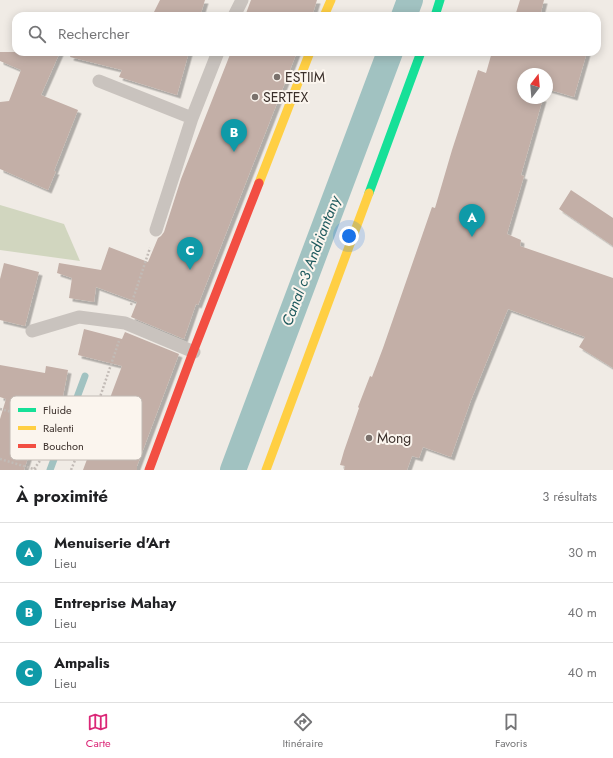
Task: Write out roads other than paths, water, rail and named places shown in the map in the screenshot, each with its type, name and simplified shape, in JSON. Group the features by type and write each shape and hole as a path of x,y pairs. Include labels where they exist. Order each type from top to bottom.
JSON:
{"main road":[{"path":"326,12 330,0"},
{"path":"436,12 440,0"},
{"path":"149,470 308,56"},
{"path":"266,470 420,56"}],"lane":[{"path":"236,12 242,0"},
{"path":"156,230 192,118 216,56"},
{"path":"99,81 192,118"},
{"path":"32,331 79,317 125,322 194,352"}],"waterway":[{"name":"Canal c3 Andriantany","path":"406,12 410,0"},
{"name":"Canal c3 Andriantany","path":"233,470 388,56"},
{"path":"78,396 85,376"},
{"path":"50,470 54,460"}],"place":[{"name":"ESTIIM","path":"277,77"},
{"name":"SERTEX","path":"255,97"},
{"name":"Entreprise Mahay","path":"234,152"},
{"name":"Menuiserie d'Art","path":"472,237"},
{"name":"Ampalis","path":"190,270"},
{"name":"Mong","path":"369,438"}]}
